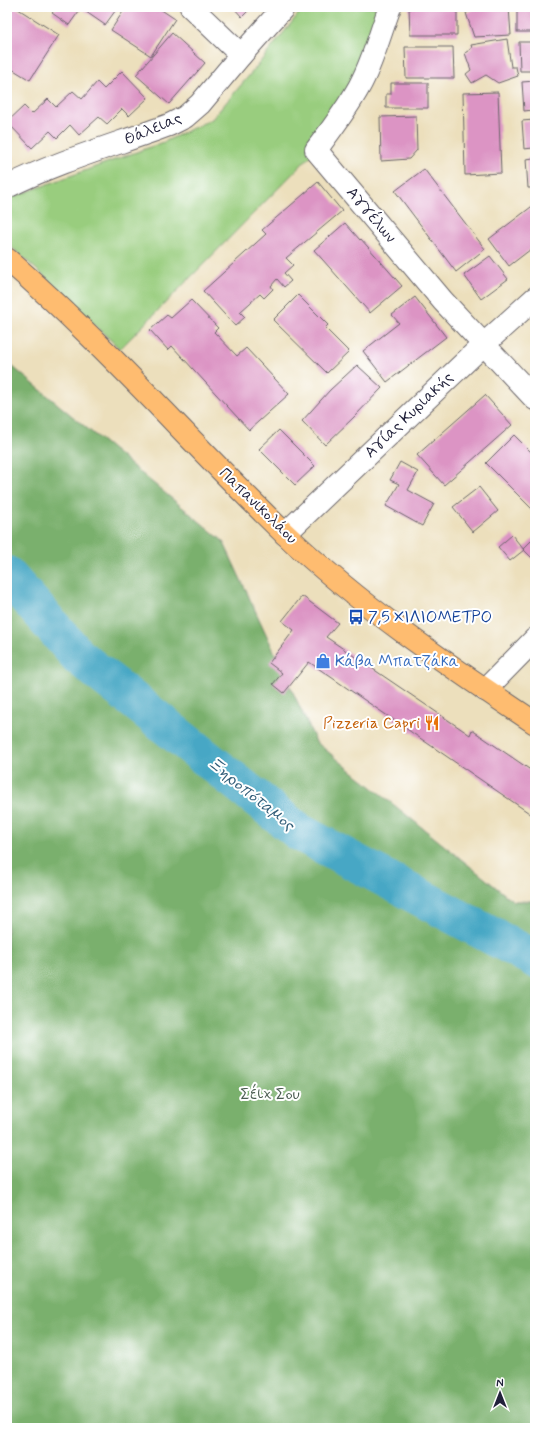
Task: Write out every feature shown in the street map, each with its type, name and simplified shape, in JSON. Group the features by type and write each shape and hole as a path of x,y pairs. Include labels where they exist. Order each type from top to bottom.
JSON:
{"main road":[{"name":"Παπανικολάου","path":"7,259 98,344 285,534 348,589 397,628 535,723"}],"street":[{"path":"191,7 241,55"},
{"name":"Θάλειας","path":"7,187 22,179 60,164 182,119 200,104 284,7"},
{"name":"Αγγέλων","path":"390,7 366,74 359,88 344,112 316,150 443,301 535,399"},
{"name":"Αγίας Κυριακής","path":"285,534 483,345 535,298"},
{"path":"486,690 535,639"}],"green space":[{"path":"304,7 382,7 363,60 316,150 120,349 7,243 7,199 164,142 212,119 253,71"},
{"name":"Σέιχ Σου","path":"7,362 223,541 316,742 513,901 535,901 535,1428 7,1428"}],"building":[{"path":"7,7 15,7 59,35 30,80 7,66"},
{"path":"57,7 73,7 79,11 69,25 52,13"},
{"path":"79,7 118,7 105,25"},
{"path":"126,7 157,7 175,19 151,56 111,30"},
{"path":"233,7 252,7 242,17"},
{"path":"409,7 457,7 457,35 410,35"},
{"path":"477,7 509,7 511,35 474,37 466,13"},
{"path":"517,7 535,7 535,32 517,32"},
{"path":"172,33 205,63 169,104 136,75"},
{"path":"507,39 511,67 516,67 518,76 498,83 486,75 472,83 466,74 471,70 465,53 472,48 471,45"},
{"path":"519,42 535,42 535,71 520,71"},
{"path":"405,47 453,47 454,78 406,78"},
{"path":"122,71 148,98 129,116 122,109 107,124 99,117 79,135 70,125 57,138 50,131 32,148 7,122 24,106 32,114 48,99 56,107 73,91 82,99 97,82 104,89"},
{"path":"535,81 535,188 528,188 526,159 534,158 533,148 524,149 522,121 534,120 533,110 524,111 522,82"},
{"path":"391,83 428,83 428,108 386,108 386,94 391,94"},
{"path":"498,92 501,173 465,175 463,93"},
{"path":"416,116 417,150 409,159 381,161 380,117"},
{"path":"424,169 485,249 456,272 395,191"},
{"path":"318,182 342,211 286,258 293,265 284,273 291,281 284,287 277,279 271,286 273,289 264,298 260,294 240,312 245,317 235,326 203,291 266,234 262,230"},
{"path":"535,204 535,246 509,266 489,239"},
{"path":"345,223 402,286 370,313 314,250"},
{"path":"490,256 508,279 481,299 464,275"},
{"path":"298,295 328,325 325,328 349,352 327,373 273,320"},
{"path":"415,297 446,337 387,382 363,351 399,323 392,315"},
{"path":"191,300 218,328 214,332 237,356 246,348 289,394 249,430 172,346 168,350 150,330 167,315 171,318"},
{"path":"357,365 382,388 325,445 302,421 330,390"},
{"path":"485,395 512,425 444,485 417,455"},
{"path":"279,430 315,466 295,485 259,449"},
{"path":"514,435 535,456 535,512 486,463"},
{"path":"400,462 418,472 408,490 434,504 422,526 386,506 399,484 390,480"},
{"path":"479,487 498,511 473,532 453,507"},
{"path":"512,535 524,550 510,561 498,547"},
{"path":"535,537 535,561 523,549"},
{"path":"302,596 338,623 326,637 470,735 472,730 535,773 535,817 309,662 284,693 273,684 282,673 269,663 294,630 282,621"}],"waterway":[{"name":"Ξηροπόταμος","path":"7,575 79,657 299,832 535,959"}],"place":[{"name":"7,5 ΧΙΛΙΟΜΕΤΡΟ","path":"356,617"},
{"name":"Κάβα Μπατζάκα","path":"323,661"},
{"name":"Pizzeria Capri","path":"432,723"}]}
